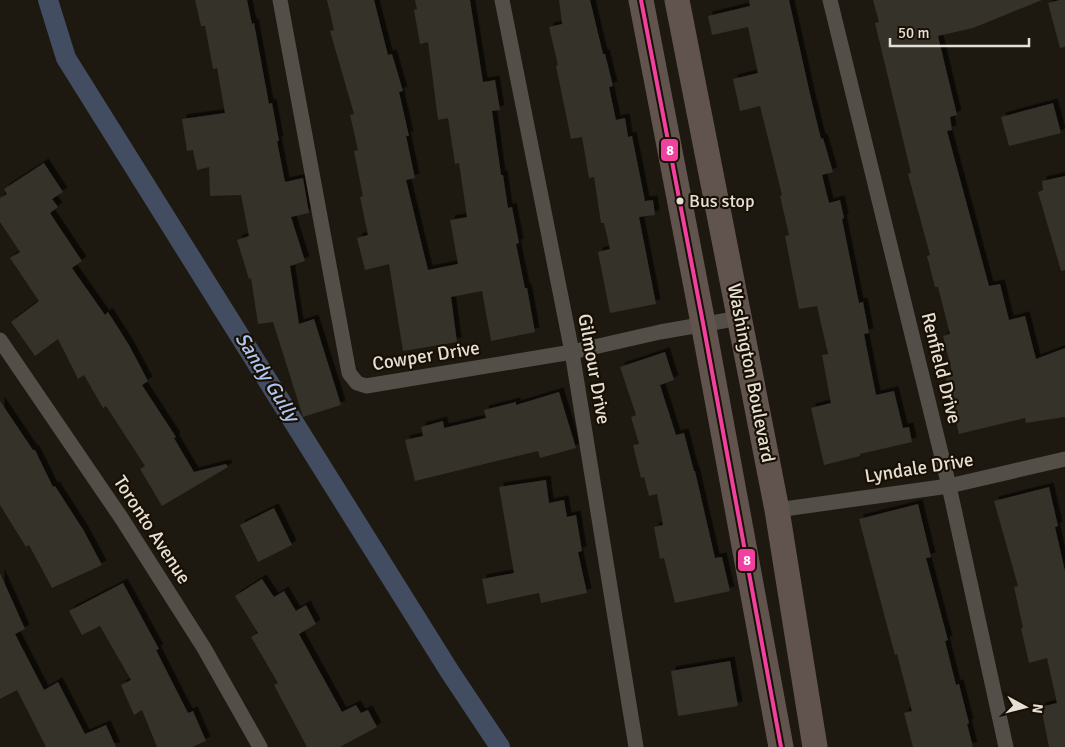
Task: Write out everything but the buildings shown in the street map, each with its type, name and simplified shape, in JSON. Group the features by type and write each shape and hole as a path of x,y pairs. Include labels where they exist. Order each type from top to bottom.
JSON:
{"highway":[{"name":"Washington Boulevard","path":"641,0 781,747"},
{"name":"Washington Boulevard","path":"677,0 778,510 815,747"}],"street":[{"name":"Cowper Drive","path":"280,0 348,373 357,383 366,386 572,352 703,323 740,318"},
{"name":"Gilmour Drive","path":"502,0 572,352 636,747"},
{"name":"Renfield Drive","path":"830,0 949,486 1006,747"},
{"name":"Toronto Avenue","path":"0,340 122,519 204,648 260,747"},
{"name":"Lyndale Drive","path":"778,510 949,486 1065,459"}],"waterway":[{"name":"Sandy Gully","path":"48,0 66,58 450,672 500,747"}],"transit line":[{"name":"8","path":"641,0 781,747"}],"place":[{"name":"Bus stop","path":"680,201"}]}
